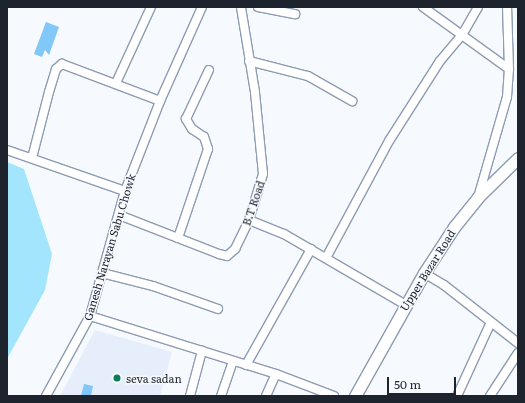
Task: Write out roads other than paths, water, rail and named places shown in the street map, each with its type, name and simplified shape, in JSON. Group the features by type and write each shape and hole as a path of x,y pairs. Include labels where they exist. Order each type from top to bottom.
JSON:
{"street":[{"path":"116,84 150,7"},
{"name":"Ganesh Narayan Sabu Chowk","path":"46,396 90,316 120,215 125,191 160,101 202,7"},
{"name":"B.T Road","path":"120,215 227,256 236,249 249,220 263,174 255,92 241,7"},
{"path":"258,7 295,14"},
{"path":"423,7 509,69"},
{"path":"326,258 389,141 440,61 462,35 478,7"},
{"path":"478,197 507,97 509,69 507,7"},
{"path":"249,61 308,76 352,101"},
{"path":"32,158 56,69 62,64 69,65 160,101"},
{"path":"178,238 208,149 204,138 192,129 186,119 209,70"},
{"path":"7,150 125,191"},
{"name":"Upper Bazar Road","path":"355,396 424,273 454,227 478,197 518,158"},
{"path":"249,220 284,234 406,305"},
{"path":"246,365 311,249"},
{"path":"102,273 154,286 218,309"},
{"path":"424,273 444,284 518,343"},
{"path":"90,316 276,374 334,396"},
{"path":"457,396 491,322"},
{"path":"190,396 202,351"},
{"path":"490,396 518,353"},
{"path":"221,396 233,361"},
{"path":"266,396 276,374"}],"water":[{"path":"7,162 24,169 52,254 45,290 7,359"}],"place":[{"name":"seva sadan","path":"117,378"}]}
